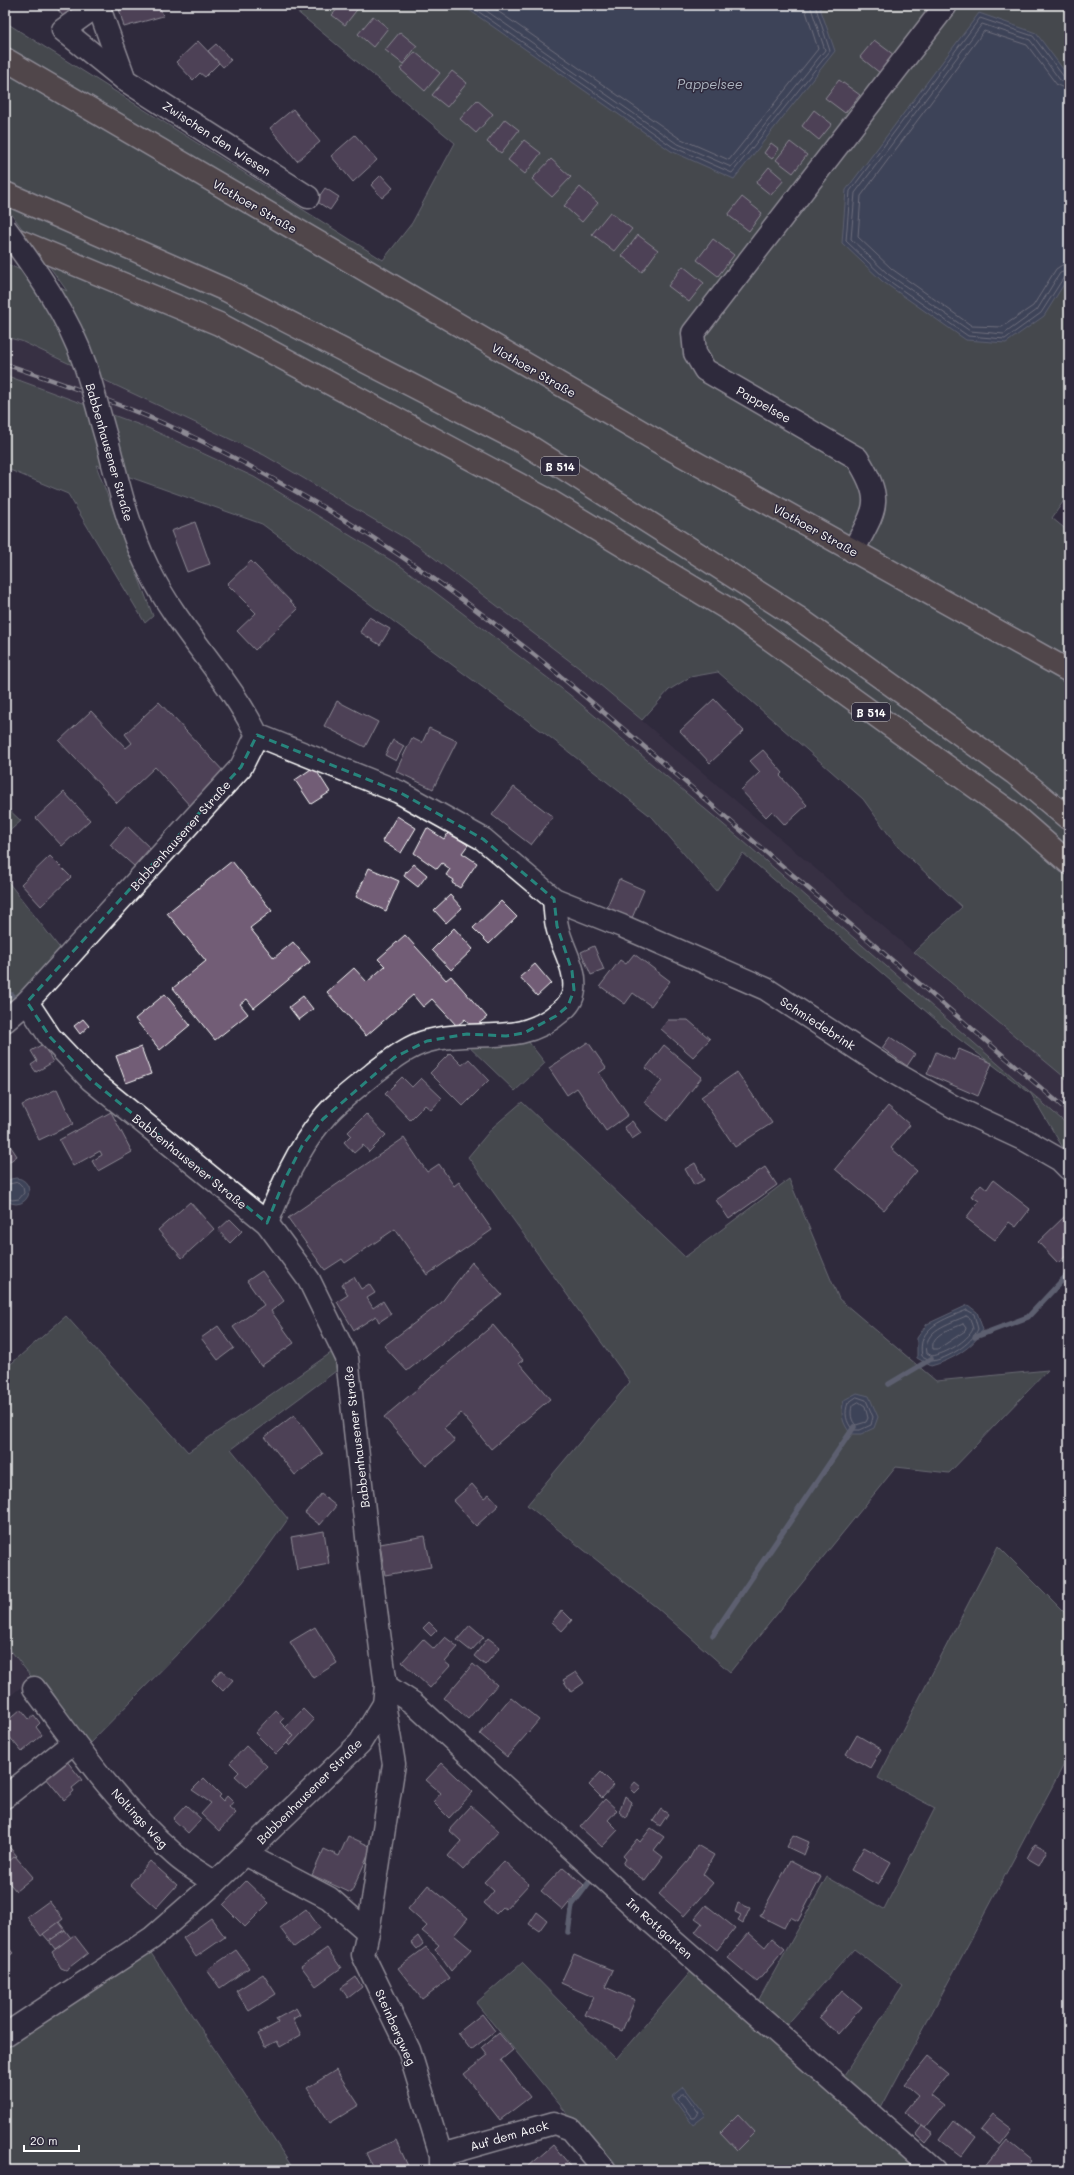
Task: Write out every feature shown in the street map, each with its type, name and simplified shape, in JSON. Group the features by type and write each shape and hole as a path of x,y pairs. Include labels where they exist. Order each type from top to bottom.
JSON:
{"main road":[{"name":"Vlothoer Straße","path":"5,59 664,445 1069,671"},
{"name":"B 514","path":"5,193 226,290 524,443 797,617 1014,773 1069,819"},
{"name":"B 514","path":"5,235 219,324 548,500 728,609 1013,814 1069,863"}],"street":[{"name":"Zwischen den Wiesen","path":"125,80 98,5 63,30 125,80 308,197"},
{"name":"Pappelsee","path":"854,551 873,512 875,496 868,474 857,458 705,370 695,354 693,333 946,5"},
{"name":"Babbenhausener Straße","path":"5,228 36,270 65,319 84,364 108,444 126,514 149,571 175,613 245,710 257,735 241,767 27,1002 50,1037 90,1079 267,1223 309,1280 347,1358 385,1695 360,1743 215,1883 152,1938 5,2035"},
{"path":"257,735 399,792 477,836 554,899 557,926 572,970 574,990 568,1006 548,1022 524,1033 506,1036 467,1034 427,1041 395,1057 350,1093 323,1119 302,1146 267,1223"},
{"name":"Schmiedebrink","path":"554,899 622,926 766,989 894,1072 954,1107 1027,1141 1060,1160 1069,1169"},
{"path":"5,1021 27,1002"},
{"name":"Noltings Weg","path":"34,1688 74,1742 133,1814 176,1856 215,1883"},
{"name":"Steinbergweg","path":"385,1695 394,1764 368,1932 363,1954 409,2050 441,2162"},
{"name":"Im Rottgarten","path":"385,1695 413,1703 654,1924 934,2170"},
{"path":"5,1797 74,1742"},
{"path":"245,1854 329,1898 368,1932"},
{"name":"Auf dem Aack","path":"441,2162 554,2123 571,2129 605,2170"}],"highlighted area":[{"path":"257,735 399,792 483,839 554,899 557,926 572,971 574,990 568,1006 556,1016 524,1033 506,1036 467,1034 427,1041 395,1057 323,1119 302,1146 284,1181 267,1223 90,1079 50,1037 27,1002 241,767"}],"shaded area":[{"path":"5,337 21,341 264,455 417,545 587,674 946,980 1069,1081 1069,1126 743,841 570,695 402,567 254,477 148,428 5,375"},
{"path":"5,1643 31,1679 5,1700"}],"green space":[{"path":"289,5 1069,5 1069,493 1052,518 1069,532 1069,1081 914,952 962,907 897,846 863,799 718,672 690,677 669,690 642,720 587,674 417,545 264,455 21,341 5,337 5,263 67,291 5,205 5,22 383,260 412,223 455,143"},
{"path":"5,375 148,428 254,477 402,567 570,695 743,841 1069,1126 1069,1158 1031,1094 951,1033 743,853 716,891 653,818 551,738 262,524 96,465 153,616 145,623 68,494 5,468"},
{"path":"5,806 21,821 5,835"},
{"path":"5,878 62,951 10,1002 5,1001"},
{"path":"528,1041 545,1063 515,1091 464,1042"},
{"path":"522,1102 685,1257 789,1179 839,1299 936,1381 1048,1370 949,1473 896,1467 730,1672 656,1607 527,1505 630,1382 468,1157 493,1127"},
{"path":"66,1316 188,1452 338,1348 340,1368 231,1449 288,1519 243,1582 186,1645 86,1747 5,1643 5,1369"},
{"path":"998,1546 1069,1617 1069,1755 879,2112 946,2170 596,2170 578,2127 476,2003 522,1963 616,2059 693,1969 748,2019 827,1877 884,1909 935,1808 878,1778","holes":["854,1949 903,1986 842,2078 784,2028"]},
{"path":"149,1950 294,2170 5,2170 5,2044"}],"water":[{"name":"Pappelsee","path":"462,5 819,5 835,51 734,179 671,151"},
{"path":"979,13 1036,33 1069,77 1069,276 1044,316 1006,343 966,340 882,281 842,243 846,190"},
{"path":"16,1178 25,1182 29,1191 25,1200 16,1204 7,1200 3,1191 7,1182"},
{"path":"968,1305 977,1312 983,1330 979,1337 960,1353 938,1364 931,1366 917,1358 917,1338 927,1324"},
{"path":"857,1393 869,1396 878,1417 874,1428 861,1434 851,1434 844,1422 842,1414 843,1405 844,1400"},
{"path":"684,2087 706,2115 693,2125 672,2097"}],"building":[{"path":"65,5 70,5 73,9 63,16 58,10"},
{"path":"118,5 159,5 163,16 124,27"},
{"path":"341,5 356,5 359,7 345,25 332,15"},
{"path":"373,16 388,28 373,47 358,34"},
{"path":"400,32 417,46 403,64 385,50"},
{"path":"874,40 894,55 880,73 860,57"},
{"path":"198,41 219,63 205,77 200,73 193,80 176,62"},
{"path":"216,44 231,60 223,67 208,51"},
{"path":"415,52 440,73 425,91 400,69"},
{"path":"452,71 467,83 447,107 432,95"},
{"path":"839,80 860,95 845,113 825,98"},
{"path":"477,100 493,114 476,133 460,119"},
{"path":"293,109 320,142 297,161 270,128"},
{"path":"814,110 832,124 819,140 802,126"},
{"path":"505,119 519,130 501,153 487,142"},
{"path":"355,135 377,160 353,182 331,156"},
{"path":"524,140 541,153 525,174 508,160"},
{"path":"790,142 807,155 793,173 776,160"},
{"path":"771,143 779,149 772,159 764,153"},
{"path":"551,159 571,177 552,197 532,179"},
{"path":"769,167 784,180 771,195 756,183"},
{"path":"381,175 393,188 382,198 371,185"},
{"path":"580,187 598,203 582,222 564,206"},
{"path":"325,188 339,197 330,210 316,201"},
{"path":"742,197 762,213 749,231 728,215"},
{"path":"610,212 632,229 614,251 592,234"},
{"path":"638,235 658,250 642,272 622,256"},
{"path":"713,239 734,255 718,276 697,260"},
{"path":"683,266 704,283 689,302 668,286"},
{"path":"195,522 210,564 187,572 171,531"},
{"path":"251,561 298,609 255,650 237,631 256,613 227,584"},
{"path":"369,617 390,629 380,645 360,632"},
{"path":"714,699 744,731 710,763 680,731"},
{"path":"337,701 378,722 365,747 324,726"},
{"path":"159,702 226,774 191,807 155,767 117,803 59,741 91,711 126,748 132,743 125,734"},
{"path":"429,728 457,741 433,789 396,771 412,738 422,743"},
{"path":"393,740 404,746 396,761 385,755"},
{"path":"763,750 783,773 780,776 807,805 785,825 772,811 766,817 741,790 760,772 750,761"},
{"path":"314,767 330,792 311,804 295,780"},
{"path":"514,787 553,817 531,845 492,815"},
{"path":"64,792 90,820 62,846 36,818"},
{"path":"397,816 416,828 401,853 382,841"},
{"path":"127,826 150,848 134,866 110,845"},
{"path":"427,828 444,839 449,832 468,845 462,853 477,863 460,888 452,883 454,880 446,875 450,869 442,863 437,869 414,853"},
{"path":"50,856 71,877 41,906 21,884"},
{"path":"232,861 272,911 250,928 274,958 293,942 310,962 254,1008 247,999 240,1004 248,1014 215,1040 173,988 206,961 167,913"},
{"path":"414,864 427,875 418,887 404,876 406,871 407,872"},
{"path":"369,868 399,881 386,911 356,897"},
{"path":"619,879 644,890 632,918 607,907"},
{"path":"450,895 462,908 446,923 434,910"},
{"path":"501,901 517,917 489,944 473,928"},
{"path":"454,928 473,949 451,970 432,950"},
{"path":"405,935 446,980 451,976 487,1017 473,1028 465,1019 457,1026 432,999 423,1007 413,995 366,1036 327,992 354,968 367,982 385,966 378,959"},
{"path":"594,946 604,970 591,975 581,952"},
{"path":"634,954 670,981 651,1006 633,993 625,1004 600,986 620,960 626,964"},
{"path":"535,964 551,983 537,996 520,977"},
{"path":"165,994 190,1025 160,1050 135,1019"},
{"path":"303,996 313,1009 299,1020 289,1007"},
{"path":"83,1019 89,1026 80,1034 74,1026"},
{"path":"668,1020 688,1020 710,1039 693,1057 661,1029"},
{"path":"890,1037 915,1054 907,1066 882,1048"},
{"path":"588,1042 606,1068 599,1073 628,1115 606,1131 577,1088 567,1095 549,1068"},
{"path":"43,1044 53,1062 36,1072 31,1065 37,1061 31,1051"},
{"path":"664,1045 702,1077 667,1121 644,1102 662,1081 646,1068"},
{"path":"141,1047 151,1074 126,1083 116,1056"},
{"path":"959,1049 992,1063 978,1096 927,1074 936,1052 954,1060"},
{"path":"450,1053 462,1065 469,1059 489,1080 463,1106 430,1073"},
{"path":"737,1072 772,1123 735,1147 701,1097"},
{"path":"402,1077 412,1087 421,1078 442,1098 431,1110 425,1105 410,1120 385,1094"},
{"path":"57,1089 73,1124 39,1140 22,1105"},
{"path":"888,1106 910,1125 891,1148 917,1171 884,1210 835,1169"},
{"path":"111,1112 132,1152 98,1171 92,1161 102,1155 100,1151 73,1166 59,1140"},
{"path":"366,1114 386,1135 369,1152 363,1145 354,1153 344,1142 351,1135 348,1132"},
{"path":"632,1121 641,1133 632,1139 624,1127"},
{"path":"5,1138 17,1156 5,1165"},
{"path":"404,1138 427,1172 439,1164 454,1186 459,1182 492,1230 427,1275 395,1229 345,1263 342,1259 325,1270 288,1218"},
{"path":"695,1163 704,1180 694,1185 685,1169"},
{"path":"765,1167 777,1185 729,1219 716,1200"},
{"path":"993,1180 1030,1209 1016,1227 1009,1222 995,1240 966,1218 979,1201 971,1196 981,1184 987,1189"},
{"path":"190,1202 214,1229 182,1258 158,1230"},
{"path":"1066,1215 1069,1217 1069,1253 1058,1263 1038,1242"},
{"path":"230,1219 242,1231 230,1243 218,1230"},
{"path":"472,1262 502,1295 407,1371 384,1346 441,1303"},
{"path":"262,1271 284,1301 271,1311 294,1343 261,1366 233,1327 264,1305 247,1281"},
{"path":"354,1277 361,1289 369,1284 375,1293 367,1298 373,1308 383,1301 391,1314 379,1322 376,1316 354,1330 337,1302 348,1295 342,1284"},
{"path":"493,1325 523,1360 519,1363 550,1399 491,1449 461,1413 444,1428 455,1441 426,1466 384,1417"},
{"path":"218,1326 234,1348 218,1360 201,1338"},
{"path":"294,1415 323,1454 295,1475 265,1437"},
{"path":"472,1484 484,1498 489,1494 499,1505 476,1526 453,1501"},
{"path":"321,1494 336,1506 320,1525 305,1513"},
{"path":"324,1531 329,1564 297,1570 291,1537"},
{"path":"425,1536 431,1567 385,1575 380,1544"},
{"path":"562,1610 572,1620 562,1631 552,1622"},
{"path":"429,1622 437,1630 431,1636 423,1628"},
{"path":"470,1625 484,1637 471,1651 457,1640"},
{"path":"315,1627 337,1663 313,1678 290,1642"},
{"path":"445,1637 458,1647 445,1662 450,1666 430,1688 402,1662 423,1639 434,1649"},
{"path":"488,1638 500,1647 485,1665 474,1656"},
{"path":"473,1664 497,1685 468,1719 444,1698"},
{"path":"221,1670 233,1680 223,1691 212,1680"},
{"path":"576,1672 584,1683 571,1692 563,1680"},
{"path":"511,1697 539,1720 507,1757 480,1734"},
{"path":"21,1709 29,1719 34,1715 40,1723 36,1727 42,1735 22,1752 8,1735 5,1735 5,1723"},
{"path":"303,1709 314,1720 290,1746 287,1743 294,1736 285,1728"},
{"path":"276,1710 284,1718 280,1722 294,1736 276,1754 255,1733"},
{"path":"857,1735 881,1749 870,1768 846,1754"},
{"path":"246,1746 267,1766 247,1787 235,1776 239,1772 230,1763"},
{"path":"66,1760 82,1780 72,1788 74,1791 64,1800 46,1778"},
{"path":"442,1763 473,1792 449,1818 433,1802 441,1793 426,1780"},
{"path":"601,1772 614,1785 602,1798 589,1785"},
{"path":"204,1778 221,1795 219,1797 223,1801 227,1796 233,1802 229,1807 236,1813 219,1831 201,1814 211,1803 192,1790"},
{"path":"635,1782 641,1787 635,1793 630,1788"},
{"path":"625,1796 632,1802 626,1818 619,1812"},
{"path":"605,1799 617,1810 608,1820 618,1830 602,1847 580,1827"},
{"path":"186,1805 201,1819 188,1833 173,1819"},
{"path":"471,1806 499,1831 463,1870 448,1856 461,1841 449,1830"},
{"path":"661,1809 668,1814 660,1826 653,1821"},
{"path":"651,1828 664,1837 654,1850 663,1857 645,1881 623,1864 626,1859 623,1856 637,1839 640,1842"},
{"path":"793,1835 809,1842 804,1855 787,1847"},
{"path":"348,1836 372,1847 351,1893 312,1875 324,1849 339,1856"},
{"path":"5,1842 17,1856 5,1865"},
{"path":"1035,1844 1047,1850 1039,1865 1027,1858"},
{"path":"697,1845 714,1855 703,1874 713,1883 684,1916 659,1894 688,1861"},
{"path":"864,1847 891,1862 878,1885 851,1870"},
{"path":"15,1856 33,1877 16,1891 5,1878 5,1865"},
{"path":"150,1861 177,1885 156,1908 130,1884"},
{"path":"504,1861 529,1884 506,1909 503,1907 496,1914 484,1903 494,1891 484,1882"},
{"path":"790,1861 821,1877 798,1921 790,1917 784,1928 760,1916"},
{"path":"563,1867 584,1885 563,1910 541,1891"},
{"path":"246,1881 269,1903 245,1927 223,1905"},
{"path":"428,1885 468,1918 454,1935 471,1949 451,1971 435,1949 439,1945 422,1931 427,1926 408,1909"},
{"path":"49,1901 63,1919 41,1936 27,1917"},
{"path":"738,1903 750,1908 743,1923 738,1920 741,1915 735,1912"},
{"path":"706,1905 735,1928 717,1950 695,1932 702,1923 695,1918"},
{"path":"306,1909 320,1928 294,1947 280,1928"},
{"path":"537,1912 547,1920 539,1931 529,1924"},
{"path":"211,1918 225,1937 196,1957 183,1938"},
{"path":"59,1922 65,1930 49,1941 43,1934"},
{"path":"65,1930 71,1938 55,1949 49,1941"},
{"path":"749,1933 765,1947 772,1938 785,1949 757,1982 728,1958"},
{"path":"74,1935 88,1953 66,1970 61,1968 52,1952"},
{"path":"418,1936 423,1944 417,1949 411,1942"},
{"path":"5,1944 13,1953 5,1959"},
{"path":"426,1947 450,1978 422,1999 398,1968"},
{"path":"327,1948 341,1968 316,1986 301,1966"},
{"path":"236,1950 249,1968 220,1988 207,1970"},
{"path":"574,1954 613,1970 605,1987 635,2000 622,2031 585,2015 593,1997 561,1983"},
{"path":"263,1974 276,1994 249,2011 236,1991"},
{"path":"356,1977 362,1987 348,1998 341,1988"},
{"path":"842,1990 862,2007 838,2034 819,2017"},
{"path":"296,2008 300,2015 293,2019 301,2035 280,2047 277,2041 265,2047 258,2034 278,2023 276,2019"},
{"path":"482,2014 495,2031 471,2050 458,2033"},
{"path":"499,2033 513,2050 501,2060 530,2097 500,2120 464,2074 488,2055 482,2047"},
{"path":"927,2057 948,2074 931,2095 944,2105 925,2128 904,2112 918,2095 905,2084"},
{"path":"336,2070 359,2105 330,2123 307,2088"},
{"path":"738,2114 755,2132 737,2150 720,2132"},
{"path":"992,2114 1012,2129 1000,2145 980,2129"},
{"path":"954,2120 976,2137 961,2157 939,2140"},
{"path":"922,2126 933,2134 926,2143 916,2134"},
{"path":"396,2140 408,2166 400,2170 374,2170 366,2153"},
{"path":"1007,2140 1033,2161 1026,2170 986,2170 984,2168"},
{"path":"553,2145 574,2170 532,2170 529,2166"}],"waterway":[{"path":"5,994 12,995"},
{"path":"975,1337 1028,1317 1069,1273"},
{"path":"889,1384 931,1359"},
{"path":"713,1635 854,1427"},
{"path":"568,1932 572,1905 590,1881"}],"railway":[{"path":"5,364 75,388 121,406 167,425 207,444 260,471 328,510 434,579 486,617 585,696 1069,1112"}]}
